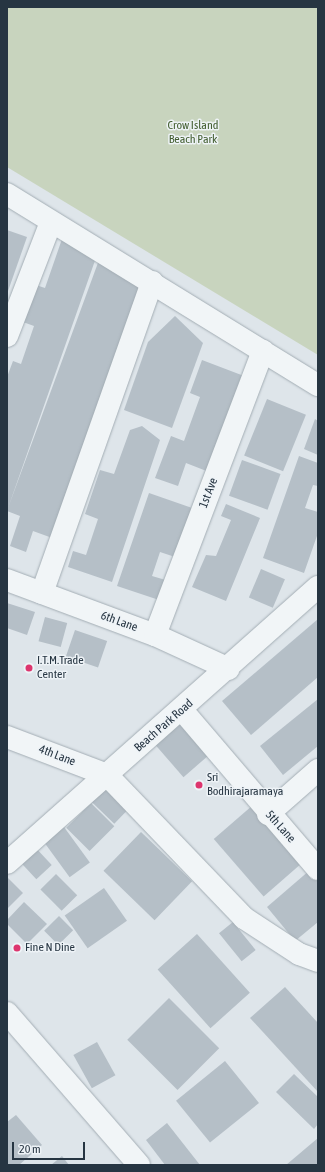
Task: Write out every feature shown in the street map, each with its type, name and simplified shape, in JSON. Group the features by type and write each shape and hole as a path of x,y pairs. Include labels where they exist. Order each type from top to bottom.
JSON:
{"street":[{"path":"7,194 318,385"},
{"path":"7,336 51,222"},
{"path":"42,593 152,282"},
{"name":"1st Ave","path":"155,635 263,351"},
{"name":"6th Lane","path":"7,580 155,635 229,669"},
{"name":"Beach Park Road","path":"7,863 229,669 318,587"},
{"name":"5th Lane","path":"182,710 268,814 318,869"},
{"name":"4th Lane","path":"7,737 108,775"},
{"path":"268,814 318,770"},
{"path":"108,775 244,918 299,954 318,961"},
{"path":"7,1013 139,1165"}],"green space":[{"name":"Crow Island Beach Park","path":"7,7 318,7 318,355 7,167"}],"building":[{"path":"7,230 27,237 7,294"},
{"path":"62,239 98,252 8,508 99,260 146,288 55,539 33,531 26,552 10,546 20,516 7,511 7,377 13,361 21,364 34,326 23,322 36,285 45,288"},
{"path":"175,316 203,343 172,428 124,410 148,342"},
{"path":"202,360 244,376 209,472 186,463 178,486 155,478 171,436 184,441 200,397 190,393"},
{"path":"267,399 306,415 283,471 244,456"},
{"path":"315,419 318,421 318,455 304,449"},
{"path":"142,426 160,440 112,582 68,567 73,551 86,555 98,519 85,514 100,470 114,474 130,430"},
{"path":"299,456 318,463 318,486 313,485 305,508 318,512 318,533 304,573 263,558"},
{"path":"242,460 281,474 268,510 229,496"},
{"path":"149,493 195,509 178,558 160,552 152,576 169,581 162,601 117,586"},
{"path":"226,504 260,518 226,601 192,587 206,555 216,556 231,520 221,516"},
{"path":"261,569 285,579 273,608 249,598"},
{"path":"7,603 35,612 27,635 7,628"},
{"path":"45,617 67,623 61,647 39,641"},
{"path":"318,619 318,677 251,735 222,701"},
{"path":"75,630 107,641 98,668 66,656"},
{"path":"318,699 318,746 283,775 260,746"},
{"path":"181,721 210,754 183,777 155,744"},
{"path":"110,782 133,804 114,824 91,801"},
{"path":"91,803 114,826 90,851 66,828"},
{"path":"253,805 303,862 264,896 214,839"},
{"path":"64,827 90,863 70,877 44,842"},
{"path":"141,832 192,881 155,920 103,871"},
{"path":"34,846 52,865 36,879 19,860"},
{"path":"310,870 318,879 318,922 295,941 267,907"},
{"path":"56,874 77,895 62,911 40,890"},
{"path":"7,877 23,893 7,909"},
{"path":"104,888 127,921 88,948 65,916"},
{"path":"24,902 47,924 27,944 7,924 7,920"},
{"path":"59,916 73,930 58,945 44,931"},
{"path":"233,922 256,950 242,961 219,933"},
{"path":"197,934 250,993 210,1028 158,969"},
{"path":"285,987 318,1023 318,1092 250,1018"},
{"path":"169,998 219,1048 177,1090 127,1040"},
{"path":"97,1042 115,1075 92,1088 73,1055"},
{"path":"225,1061 259,1103 210,1143 176,1101"},
{"path":"294,1074 318,1097 318,1124 314,1129 276,1092"},
{"path":"16,1115 42,1145 19,1165 7,1165 7,1122"},
{"path":"167,1123 200,1165 165,1165 146,1140"},
{"path":"318,1138 318,1165 286,1165"},
{"path":"62,1156 69,1165 51,1165"}],"place":[{"name":"I.T.M.Trade Center","path":"29,668"},
{"name":"Sri Bodhirajaramaya","path":"199,785"},
{"name":"Fine N Dine","path":"17,948"}]}
